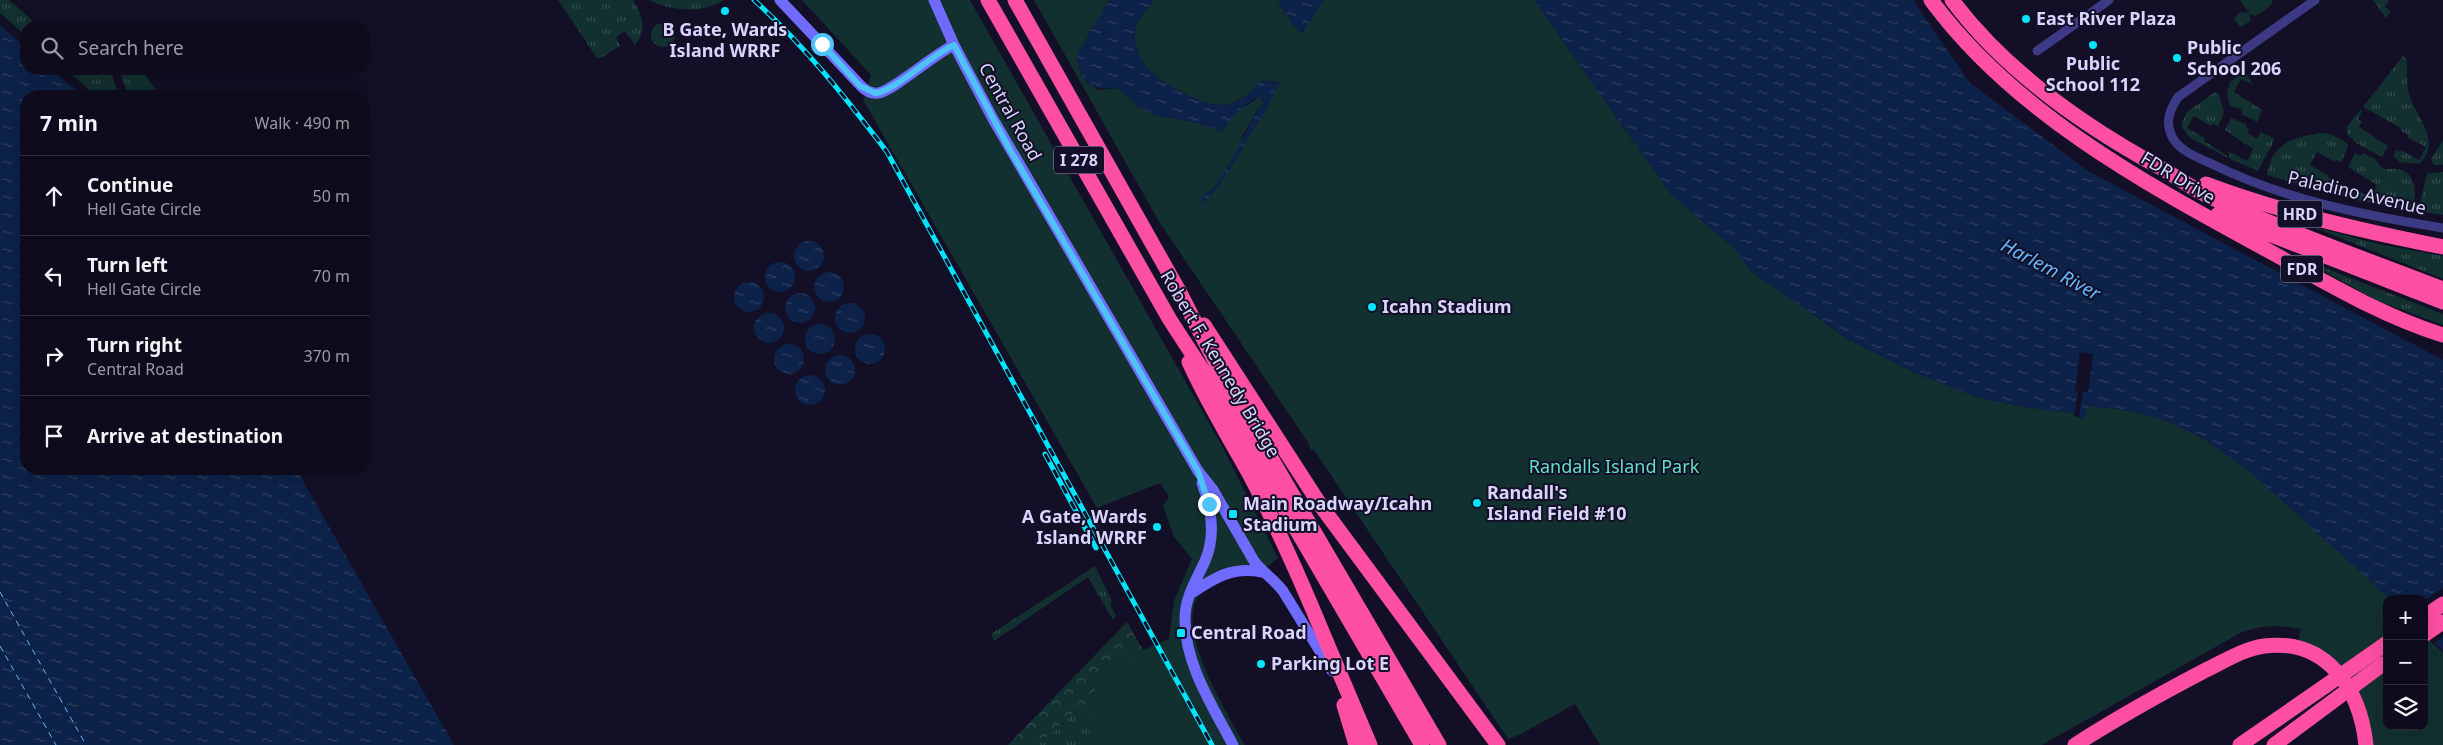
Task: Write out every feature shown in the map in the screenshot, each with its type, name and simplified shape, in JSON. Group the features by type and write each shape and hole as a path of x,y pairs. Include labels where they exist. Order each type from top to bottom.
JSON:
{"highway":[{"name":"Robert F. Kennedy Bridge","path":"988,0 1170,320 1211,383 1422,745"},
{"name":"Robert F. Kennedy Bridge","path":"1015,0 1180,291 1220,372 1439,745"},
{"name":"FDR Drive","path":"1931,0 1968,45 2020,92 2074,134 2165,193 2377,309 2443,335"},
{"name":"FDR Drive","path":"1952,0 1993,46 2043,90 2098,130 2160,167"},
{"path":"2160,167 2208,196 2443,289"},
{"name":"HRD","path":"2160,167 2233,194 2278,208 2370,233 2443,247"},
{"path":"2165,193 2443,302"},
{"path":"1180,291 1212,335 1247,394 1321,506 1498,745"},
{"path":"1170,320 1201,389 1238,454 1279,534 1372,745"},
{"path":"2428,614 2443,604"},
{"path":"2428,632 2443,622"},
{"path":"1326,641 1356,745"},
{"path":"2075,745 2181,684 2254,648 2274,646 2301,649 2327,662 2349,686 2360,715 2366,745"},
{"path":"2240,745 2383,646"},
{"path":"2274,745 2383,664"}],"street":[{"path":"780,0 860,86 871,92 883,92 936,54 954,45"},
{"name":"Central Road","path":"934,0 954,45 1009,148 1198,471 1213,490 1262,572 1274,580 1283,591 1325,658 1372,745"},
{"path":"2037,50 2109,0"},
{"name":"Paladino Avenue","path":"2316,0 2178,97 2168,117 2168,128 2172,138 2184,149 2209,162 2257,184 2300,199 2364,214 2443,228"},
{"name":"Central Road","path":"1198,471 1208,497 1211,530 1206,559 1190,594 1185,617 1191,653 1199,678 1233,745"},
{"path":"1190,594 1224,572 1241,570 1262,572"}],"green space":[{"path":"0,0 9,0 32,20 20,20 20,31 0,13"},
{"path":"558,0 633,0 642,22 639,39 635,45 625,31 616,37 620,46 601,58 597,58"},
{"path":"649,0 724,0 697,9 677,9"},
{"path":"802,0 970,0 1222,446 1278,558 1256,574 1248,576 1234,574 1223,578 1204,591 1194,604 1193,623 1196,644 1215,691 1245,745 1089,745 1090,713 1093,695 1105,674 1125,659 1169,639 1174,601 1192,559 1174,537 1163,506 1169,497 1160,483 1097,508 863,100 871,75"},
{"name":"Randalls Island Park","path":"1034,0 1109,0 1077,55 1081,75 1098,90 1118,88 1137,106 1155,115 1199,123 1221,132 1235,113 1259,97 1264,103 1258,109 1240,140 1257,125 1280,82 1260,81 1243,97 1233,103 1222,105 1201,101 1177,90 1146,66 1139,56 1135,41 1136,25 1154,0 1278,0 1292,24 1302,33 1324,0 1534,0 1670,193 1735,249 1751,271 1849,340 1911,371 1976,397 2025,407 2074,413 2083,419 2089,406 2131,411 2156,417 2199,437 2238,462 2292,507 2386,595 2383,595 2383,730 2428,730 2428,638 2443,653 2443,745 2371,745 2365,711 2298,641 2301,629 2278,626 2242,632 2042,745 1600,745 1575,704 1521,734 1508,739 1314,450 1311,451 1309,444 1158,220"},
{"path":"2240,0 2273,0 2268,8 2255,16 2249,14 2251,21 2240,27 2234,18 2240,12 2249,13"},
{"path":"2373,0 2389,0 2385,7 2391,11 2386,18"},
{"path":"663,23 672,26 675,35 672,44 663,47 654,44 651,35 654,26"},
{"path":"2403,56 2407,59 2409,94 2426,129 2428,138 2429,147 2426,156 2419,164 2400,162 2393,156 2396,150 2400,152 2401,150 2419,160 2426,147 2407,137 2408,135 2401,131 2401,128 2363,107"},
{"path":"2245,71 2253,85 2241,79 2234,92 2262,110 2257,122 2242,114 2242,109 2230,106 2227,93 2230,82"},
{"path":"72,75 112,75 117,90 90,90"},
{"path":"121,75 145,75 156,90 126,90"},
{"path":"2215,92 2219,94 2224,113 2218,126 2213,124 2211,126 2194,116 2187,128 2205,138 2204,141 2228,158 2189,137 2181,125 2187,112"},
{"path":"2360,110 2362,111 2358,119 2362,122 2359,127 2388,146 2382,157 2356,143 2347,134 2347,127"},
{"path":"2231,118 2246,124 2246,127 2249,129 2247,133 2257,139 2261,132 2275,139 2258,171 2230,159 2228,151 2247,161 2253,149 2225,130"},
{"path":"2322,133 2330,134 2347,143 2348,147 2341,163 2336,160 2335,162 2317,152 2310,165 2336,181 2335,184 2349,192 2351,199 2267,175 2274,155 2279,148 2294,139"},
{"path":"2443,140 2443,165 2434,165 2431,159"},
{"path":"2355,153 2361,156 2363,153 2375,159 2382,168 2405,171 2414,186 2413,210 2355,200 2351,187 2370,197 2377,185 2348,167"},
{"path":"2443,172 2443,215 2418,211 2427,174"},
{"path":"2308,225 2378,244 2443,256 2443,279"},
{"path":"2304,260 2443,314 2443,325 2378,301"},
{"path":"1095,566 1112,601 1110,604 1116,616 1113,620 1088,577 994,641 991,634"},
{"path":"1127,622 1143,650 1121,662 1098,686 1093,696 1091,717 1078,710 1038,745 1008,745"},
{"path":"1079,709 1091,717 1089,745 1038,745"}],"water":[{"path":"1109,0 1154,0 1136,25 1135,41 1138,52 1146,66 1154,74 1189,96 1201,101 1222,105 1233,103 1243,97 1260,81 1280,82 1267,108 1230,169 1212,195 1201,204 1202,196 1213,189 1230,163 1258,109 1264,102 1259,97 1247,103 1221,132 1199,123 1155,115 1137,106 1118,88 1100,88 1088,84 1081,73 1077,55"},
{"path":"1278,0 1324,0 1303,33 1292,24"},
{"name":"Harlem River","path":"1534,0 1913,0 1970,83 2088,171 2443,360 2443,651 2428,636 2428,595 2386,595 2247,469 2199,436 2156,417 2118,409 2089,406 2083,419 2074,413 2025,407 1976,397 1911,371 1849,340 1751,271 1735,249 1670,193"},
{"path":"0,25 20,43 20,75 58,75 76,90 20,90 20,475 299,475 454,745 0,745"},
{"path":"809,241 820,245 824,256 820,267 809,271 798,267 794,256 798,245"},
{"path":"780,262 791,266 795,277 791,288 780,292 769,288 765,277 769,266"},
{"path":"829,272 840,276 844,287 840,298 829,302 818,298 814,287 818,276"},
{"path":"749,282 760,286 764,297 760,308 749,312 738,308 734,297 738,286"},
{"path":"800,293 811,297 815,308 811,319 800,323 789,319 785,308 789,297"},
{"path":"850,303 861,307 865,318 861,329 850,333 839,329 835,318 839,307"},
{"path":"769,313 780,317 784,328 780,339 769,343 758,339 754,328 758,317"},
{"path":"820,324 831,328 835,339 831,350 820,354 809,350 805,339 809,328"},
{"path":"870,334 881,338 885,349 881,360 870,364 859,360 855,349 859,338"},
{"path":"789,344 800,348 804,359 800,370 789,374 778,370 774,359 778,348"},
{"path":"840,355 851,359 855,370 851,381 840,385 829,381 825,370 829,359"},
{"path":"810,375 821,379 825,390 821,401 810,405 799,401 795,390 799,379"}],"pier":[{"path":"2080,352 2093,354 2088,392 2083,392 2079,417 2074,416 2078,391 2075,391"},
{"path":"2443,588 2443,637 2433,644 2428,639 2428,598"}],"ferry route":[{"path":"0,592 86,745"},
{"path":"0,646 56,745"}],"railway":[{"path":"754,0 790,35 824,73 887,152 1212,745"},
{"path":"1045,454 1096,548"}],"place":[{"name":"B Gate, Wards Island WRRF","path":"725,11"},
{"name":"East River Plaza","path":"2026,19"},
{"name":"Public School 112","path":"2093,45"},
{"name":"Public School 206","path":"2177,58"},
{"name":"Icahn Stadium","path":"1372,307"},
{"name":"Randall's Island Field #10","path":"1477,503"},
{"name":"Main Roadway/Icahn Stadium","path":"1233,514"},
{"name":"A Gate, Wards Island WRRF","path":"1157,527"},
{"name":"Central Road","path":"1181,633"},
{"name":"Parking Lot E","path":"1261,664"}],"route":[{"path":"822,44 860,86 867,91 875,93 888,89 936,54 954,45 1009,148 1198,471 1209,504"}]}
